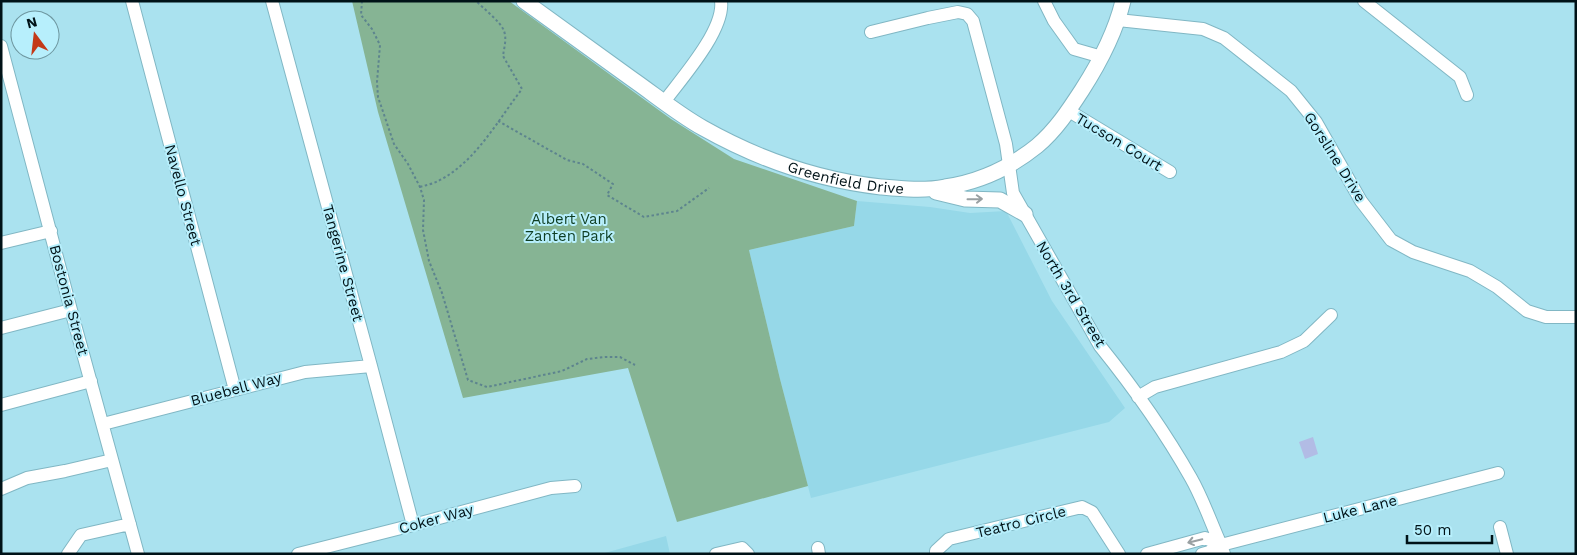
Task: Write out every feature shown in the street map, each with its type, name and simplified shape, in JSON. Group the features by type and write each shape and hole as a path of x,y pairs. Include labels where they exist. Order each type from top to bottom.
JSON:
{"main road":[{"name":"Greenfield Drive","path":"524,1 702,128 745,149 786,166 839,181 892,188 927,189 961,184 986,176 1010,165 1038,145 1068,111 1102,57 1118,20 1123,1"},
{"path":"927,189 965,199 1000,200 1025,214"}],"street":[{"name":"Navello Street","path":"132,1 235,390"},
{"name":"Tangerine Street","path":"272,1 372,366 413,526"},
{"path":"664,102 712,37 722,7 721,1"},
{"path":"1044,1 1054,21 1074,49 1102,57"},
{"path":"1364,1 1460,77 1467,95"},
{"name":"North 3rd Street","path":"871,32 958,12 968,14 973,21 1006,144 1013,193 1100,346 1169,442 1192,480 1222,549"},
{"name":"Gorsline Drive","path":"1118,20 1203,29 1224,38 1291,91 1316,122 1361,201 1391,240 1412,252 1470,271 1497,287 1527,311 1546,318 1576,317"},
{"name":"Bostonia Street","path":"1,46 138,554"},
{"name":"Tucson Court","path":"1068,111 1170,172"},
{"path":"1,243 50,231"},
{"path":"1,328 71,310"},
{"path":"1138,397 1155,387 1281,352 1304,341 1331,315"},
{"name":"Bluebell Way","path":"103,424 305,372 372,366"},
{"path":"1,405 91,381"},
{"path":"1,489 27,478 112,460"},
{"name":"Luke Lane","path":"1202,554 1498,473"},
{"name":"Coker Way","path":"298,554 413,526 551,488 575,486"},
{"name":"Teatro Circle","path":"936,554 936,551 949,539 1082,507 1092,512 1119,554"},
{"path":"68,554 81,535 130,524"},
{"path":"1500,527 1507,554"},
{"path":"1147,554 1205,538 1222,549"},
{"path":"716,554 742,548 748,554"}],"path":[{"path":"362,1 361,15 372,29 380,45 377,82 378,98 394,144 408,164 420,187 424,200 423,230 429,261 442,293 468,380 487,386 562,371 587,359 605,357 620,357 635,365"},
{"path":"420,187 437,182 472,156 522,89 502,56 505,46 504,31 498,22 476,1"},
{"path":"498,121 567,160 583,164 613,184 608,196 644,217 677,211 709,188"}],"shaded area":[{"path":"857,201 930,207 970,213 1006,211 1052,301 1125,408 1109,422 811,498 749,250 854,226"},
{"path":"666,536 670,554 601,554"}],"green space":[{"name":"Albert Van Zanten Park","path":"352,1 509,1 671,119 734,159 857,201 854,226 749,250 808,486 677,522 628,368 463,398 378,112"}],"building":[{"path":"1313,437 1318,454 1305,459 1299,442"}]}
